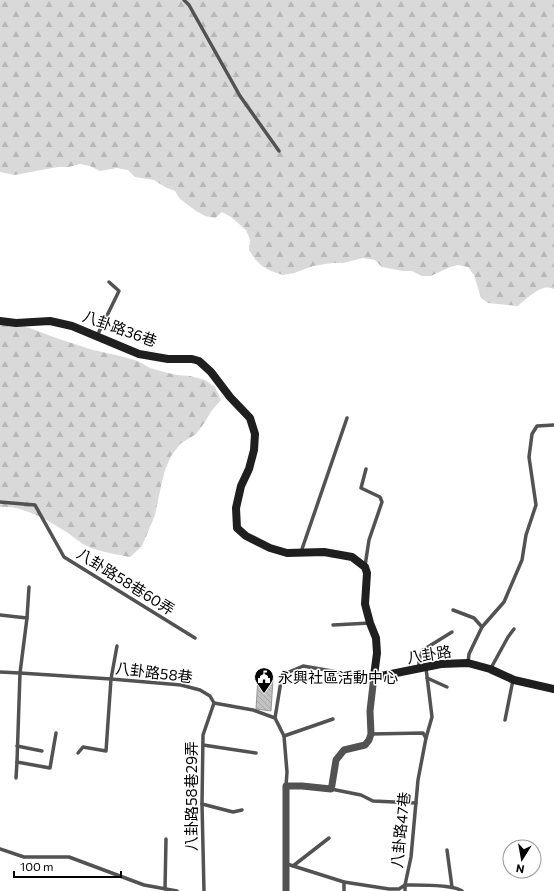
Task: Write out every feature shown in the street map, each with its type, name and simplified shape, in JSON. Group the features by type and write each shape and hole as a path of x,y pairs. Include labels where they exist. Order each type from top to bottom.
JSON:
{"street":[{"name":"八卦路36巷","path":"0,321 16,324 50,322 72,326 140,354 168,359 192,359 199,361 211,372 230,397 250,418 255,434 254,450 249,469 241,486 236,508 237,528 246,536 270,548 287,554 324,552 352,557 365,567"},
{"path":"286,891 290,865 286,786 331,789 336,760 344,750 364,745 370,740 370,711 377,653 376,638 365,604 367,573 365,567"},
{"name":"八卦路","path":"374,676 381,676 441,664 468,663 490,669 514,680 554,689"}],"lane":[{"path":"184,0 189,5 240,96 279,151"},
{"path":"97,336 119,291 109,282"},
{"path":"300,553 347,418"},
{"path":"468,663 469,654 482,628 504,602 522,560 526,535 536,505 529,457 532,434 537,426 554,425"},
{"path":"365,567 369,540 382,502 380,497 361,488 366,469"},
{"name":"八卦路58巷60弄","path":"0,502 35,505 64,557 195,638"},
{"path":"16,778 20,673 27,618 29,586"},
{"path":"452,610 474,618 482,628"},
{"path":"0,615 27,618"},
{"path":"333,625 370,623"},
{"path":"490,669 508,636 514,629"},
{"path":"422,667 419,660 423,650 452,632"},
{"path":"78,753 83,747 106,751 111,679 117,646"},
{"path":"286,786 288,772 284,736 275,718 282,676 304,666 361,676 374,676"},
{"name":"八卦路47巷","path":"290,865 344,882 389,889 398,889 405,885 412,857 418,780 426,738 432,717 427,678 422,667"},
{"name":"八卦路58巷","path":"0,672 181,685 200,690 210,696 214,703"},
{"path":"427,678 447,687"},
{"path":"505,720 514,680"},
{"path":"214,703 253,710 275,718"},
{"name":"八卦路58巷29弄","path":"204,891 202,804 203,735 214,703"},
{"path":"284,736 333,719"},
{"path":"17,762 50,768 56,733"},
{"path":"371,734 423,733 426,738"},
{"path":"203,745 256,753"},
{"path":"18,746 42,751"},
{"path":"331,789 361,795 373,801 416,803"},
{"path":"202,804 233,812 242,810"},
{"path":"290,865 329,838"},
{"path":"165,889 166,839"},
{"path":"0,849 24,857 69,857 144,885 177,891"},
{"path":"447,850 452,887"},
{"path":"344,882 344,891"},
{"path":"405,891 405,885 452,887 462,891"}],"green space":[{"path":"0,0 554,0 554,289 541,289 518,306 488,303 481,298 474,275 468,267 458,265 431,276 422,276 412,271 382,267 375,260 363,258 343,263 313,266 294,273 283,275 262,266 255,259 249,250 250,240 246,230 231,217 222,212 215,218 205,216 180,199 175,191 154,180 135,177 128,170 117,168 100,171 90,166 80,164 15,175 0,172"},
{"path":"0,320 30,328 93,350 138,361 150,368 205,380 215,387 221,400 212,410 196,434 180,444 171,456 165,470 155,515 142,546 130,557 96,549 83,544 53,524 26,511 8,507 0,507"}],"building":[{"name":"永興社區活動中心","path":"258,677 273,679 271,711 256,709"}],"place":[{"name":"永興社區活動中心","path":"264,694"}]}
